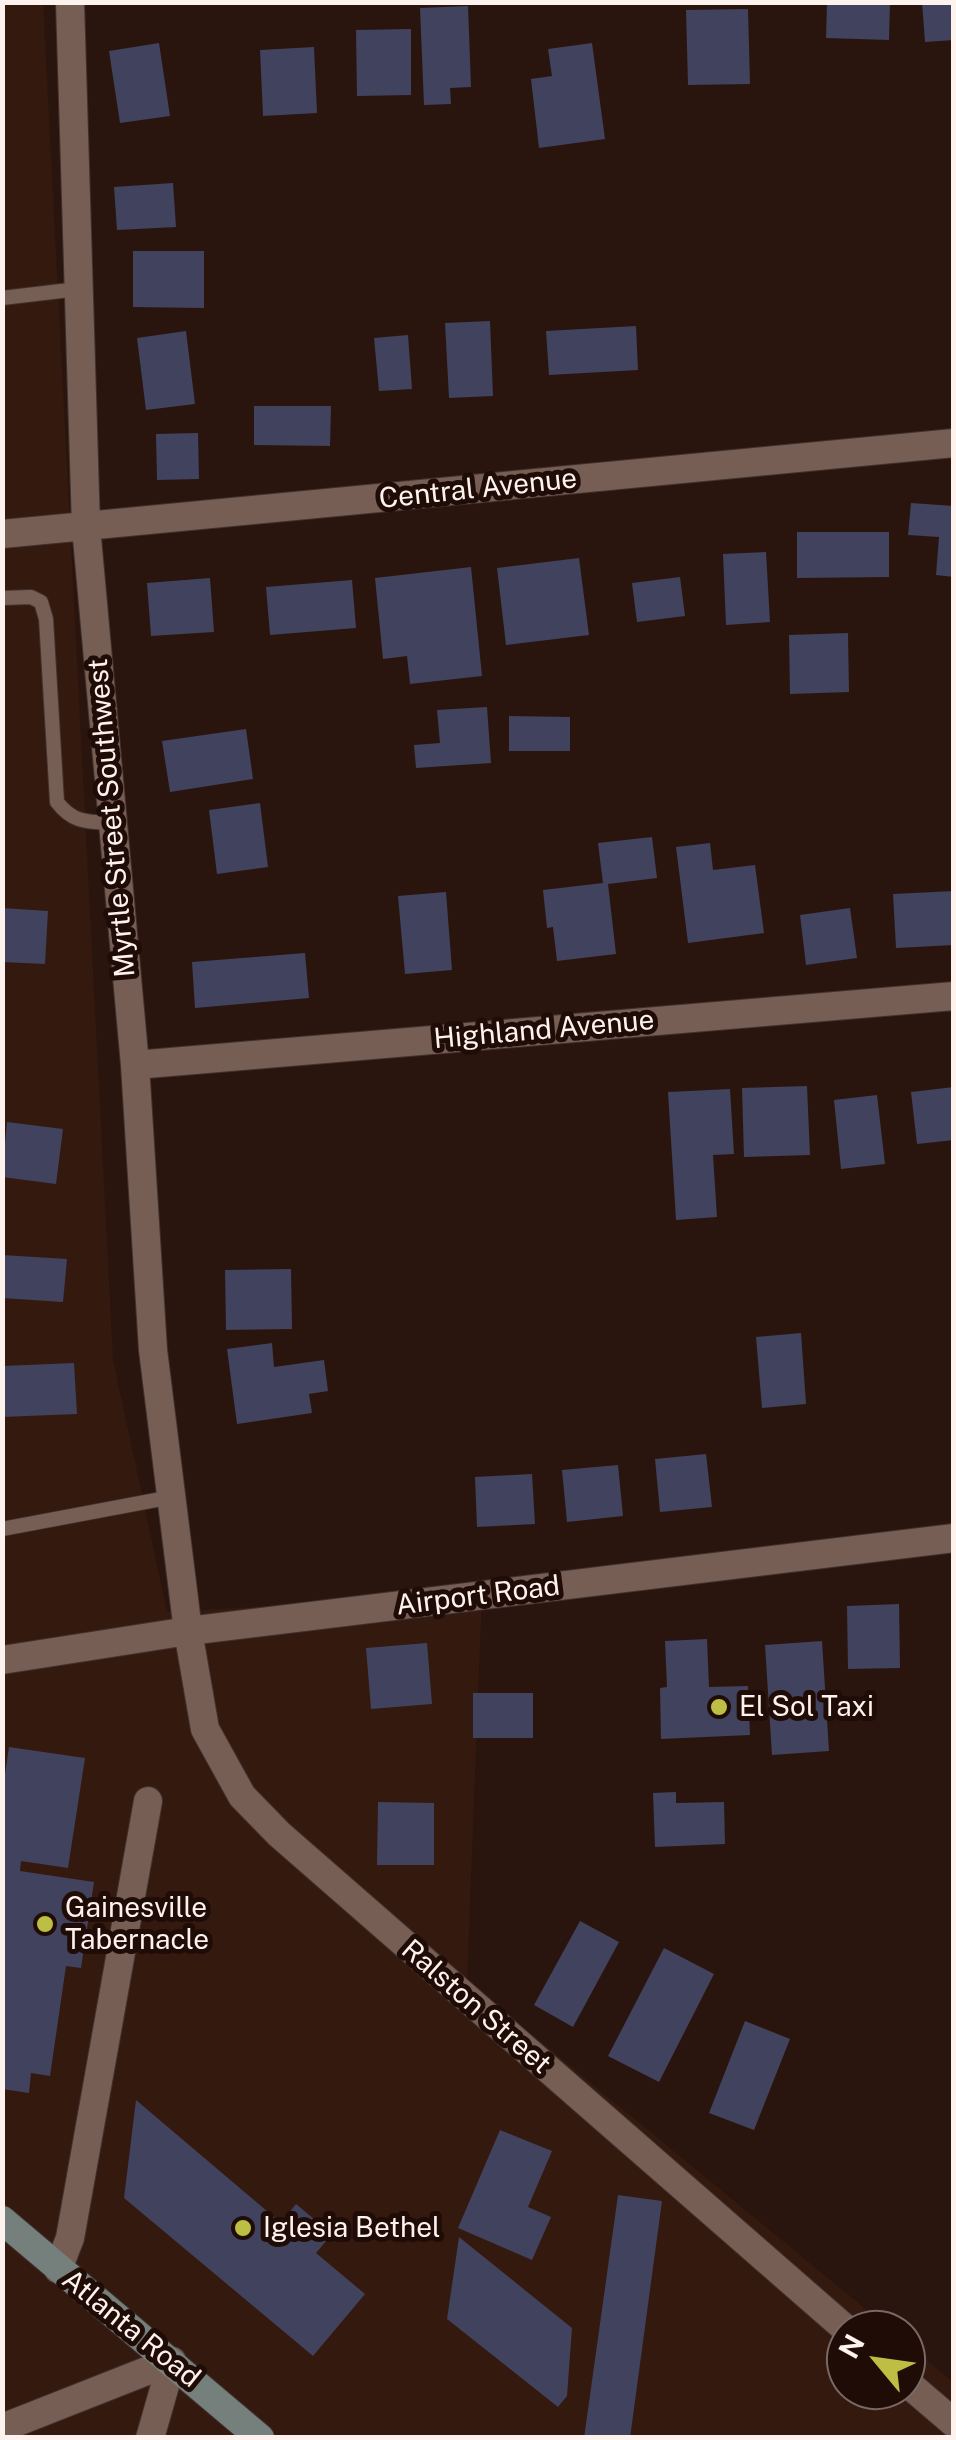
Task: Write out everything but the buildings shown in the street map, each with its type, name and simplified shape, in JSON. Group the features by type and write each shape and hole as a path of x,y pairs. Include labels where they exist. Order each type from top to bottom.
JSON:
{"main road":[{"name":"Atlanta Road","path":"2,2220 260,2438"}],"street":[{"name":"Myrtle Street Southwest","path":"70,2 86,528 135,1064 153,1350 188,1631"},
{"name":"Central Avenue","path":"2,534 954,443"},
{"name":"Highland Avenue","path":"135,1064 954,996"},
{"name":"Airport Road","path":"2,1660 188,1631 954,1538"},
{"name":"Ralston Street","path":"188,1631 205,1729 242,1796 278,1834 826,2312"},
{"path":"58,2270 70,2238 148,1801"},
{"path":"2,2428 172,2361"},
{"path":"150,2438 172,2361"},
{"path":"926,2399 954,2423"}],"lane":[{"path":"2,298 78,288"},
{"path":"2,598 31,597 41,602 46,618 56,802 78,822 113,823"},
{"path":"2,1529 172,1497"}],"shaded area":[{"path":"43,2 113,1359 167,1612 482,1594 467,1981 867,2310 826,2310 826,2410 926,2410 926,2360 953,2382 954,2437 3,2438 2,3"}],"place":[{"name":"El Sol Taxi","path":"719,1707"},
{"name":"Gainesville Tabernacle","path":"45,1924"},
{"name":"Iglesia Bethel","path":"243,2228"}]}
